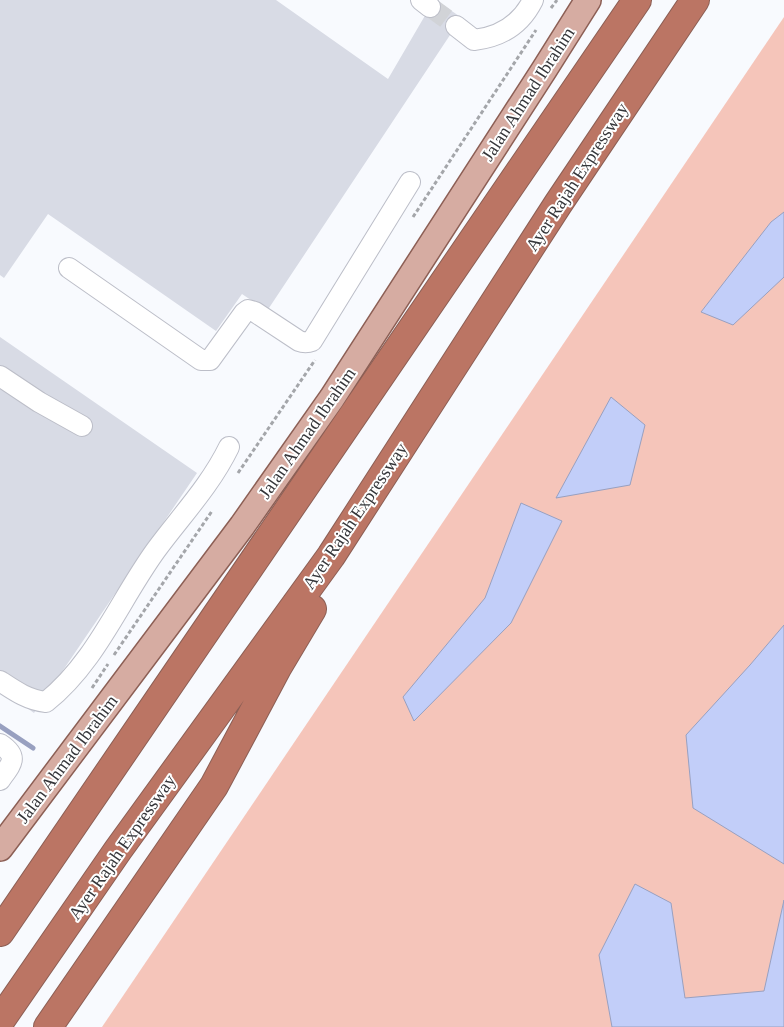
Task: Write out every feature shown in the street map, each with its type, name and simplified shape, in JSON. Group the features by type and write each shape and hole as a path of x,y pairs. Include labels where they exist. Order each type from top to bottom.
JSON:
{"highway":[{"path":"0,932 637,0"},
{"name":"Ayer Rajah Expressway","path":"0,1021 118,850 331,556 558,204 695,0"},
{"path":"48,1027 214,786 278,666 320,596 331,556"},
{"path":"0,913 75,820"}],"main road":[{"name":"Jalan Ahmad Ibrahim","path":"0,848 242,526 332,398 588,0"}],"lane":[{"path":"456,26 474,40 488,38 514,25 526,13 533,0"},
{"path":"69,268 201,360 210,360 248,310 255,312 299,341 308,343 312,341 410,182"},
{"path":"0,376 39,402 82,426"},
{"path":"0,681 21,695 36,701 46,702 63,688 88,659 155,551 218,470 229,447"},
{"path":"0,744 9,750 12,759 11,764 0,780"}],"path":[{"path":"551,8 556,0"},
{"path":"410,221 540,25"},
{"path":"237,475 320,352"},
{"path":"86,696 214,508"}],"shaded area":[{"path":"784,17 784,1027 102,1027"}],"water":[{"path":"784,212 784,277 733,325 701,312 771,222"},
{"path":"611,397 645,425 630,485 556,498"},
{"path":"521,503 562,521 511,623 414,721 403,697 485,598"},
{"path":"784,625 784,864 693,808 686,735"},
{"path":"635,884 671,903 685,998 764,991 784,900 784,1027 612,1027 599,955"}],"building":[{"path":"0,0 276,0 388,79 436,0 459,16 456,26 267,311 242,294 216,331 48,214 4,278 0,275"},
{"path":"0,337 197,473 34,713 0,689"}],"waterway":[{"path":"0,726 33,748"}],"tunnel":[{"path":"430,7 456,26"}]}
